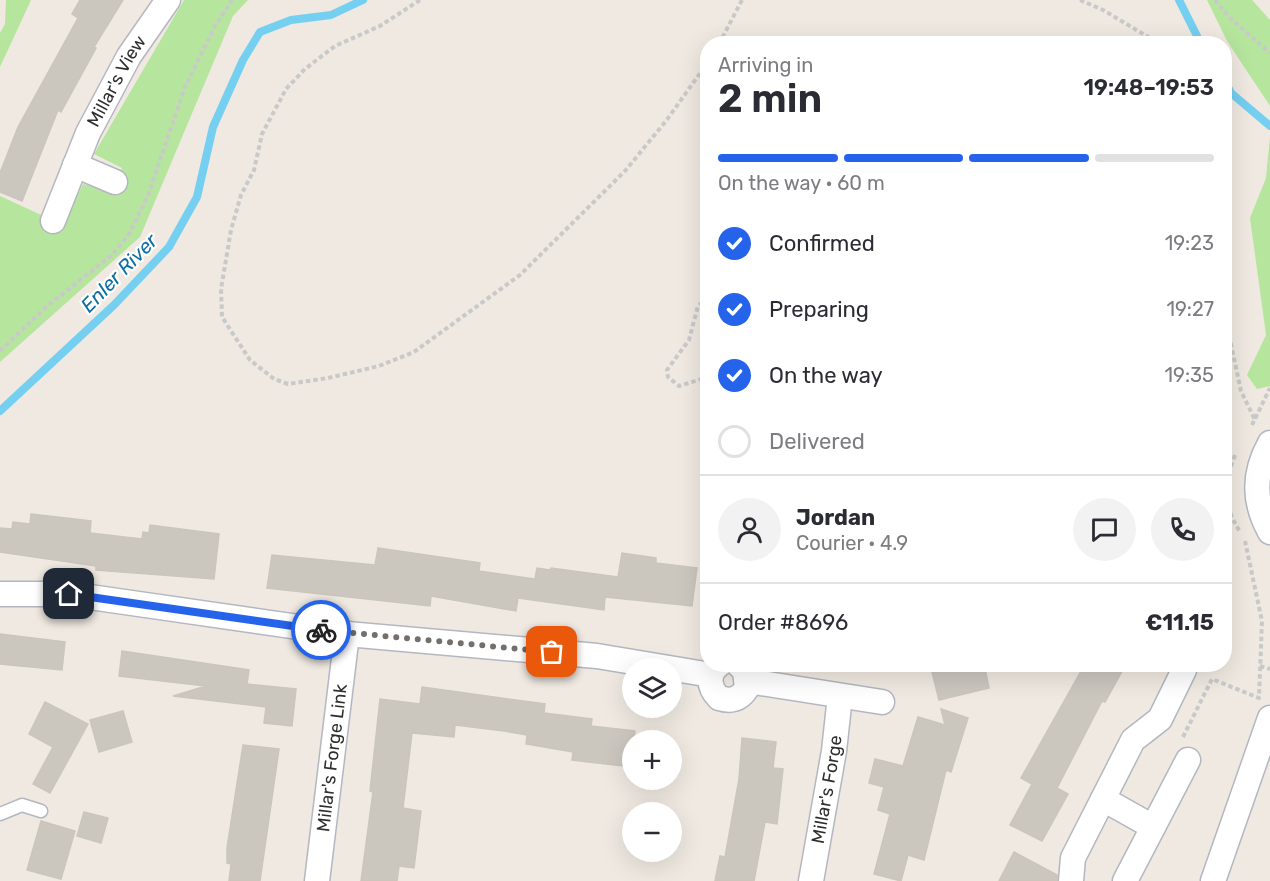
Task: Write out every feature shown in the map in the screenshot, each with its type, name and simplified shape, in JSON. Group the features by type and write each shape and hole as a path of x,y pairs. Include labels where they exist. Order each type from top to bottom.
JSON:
{"street":[{"name":"Millar's View","path":"53,221 88,133 129,56 168,0"},
{"path":"75,165 115,182"},
{"path":"1270,443 1260,461 1256,487 1260,513 1270,532"},
{"path":"0,594 69,594 347,634 597,656 700,668"},
{"name":"Millar's Forge Link","path":"317,881 347,634"},
{"path":"716,672 713,692 727,700 743,695 743,673 840,696 882,702"},
{"path":"1071,881 1073,858 1133,740 1160,719 1183,672"},
{"name":"Millar's Forge","path":"811,881 834,751 840,696"},
{"path":"1213,881 1261,776 1270,718"},
{"path":"1125,881 1188,760"},
{"path":"1103,799 1153,827"}],"lane":[{"path":"0,814 22,805 41,811"}],"path":[{"path":"420,0 380,26 335,46 305,69 286,89 262,134 254,170 241,195 231,230 221,289 222,317 250,360 274,379 288,384 379,366 414,352 520,274 625,171 666,121 700,73"},
{"path":"723,36 742,0"},
{"path":"1080,0 1103,10 1147,36"},
{"path":"1215,0 1230,18 1270,53"},
{"path":"700,304 689,340 667,370 668,377 679,386 700,379"},
{"path":"1232,358 1241,391 1255,420"},
{"path":"1188,760 1175,753 1212,679 1259,698 1260,666 1270,669"}],"green space":[{"path":"6,0 31,0 0,67 0,33 5,24"},
{"path":"184,0 248,0 233,16 140,237 0,362 0,196 63,225 83,184 112,192 122,168 94,154"},
{"path":"1207,0 1252,0 1270,20 1270,106 1232,49 1232,36 1225,36"},
{"path":"1270,137 1270,386 1257,389 1247,375 1266,335 1250,218 1266,178"}],"building":[{"path":"80,0 123,0 94,47 96,48 61,112 58,110 22,201 0,192 0,173 18,127 78,18 72,14"},
{"path":"31,514 91,521 90,533 142,539 143,532 149,533 150,525 219,534 214,579 96,570 96,566 0,552 0,528 12,529 13,522 30,524"},
{"path":"378,548 480,563 479,571 535,579 537,568 618,577 622,553 656,558 656,563 697,568 692,606 605,597 604,610 518,598 516,611 431,596 430,606 267,588 272,555 375,565"},
{"path":"0,634 65,642 62,670 0,664"},
{"path":"122,651 249,670 247,684 296,689 292,726 264,723 266,707 173,696 206,686 119,676"},
{"path":"932,672 986,672 989,688 939,700"},
{"path":"1081,672 1122,672 1105,702 1102,701 1057,788 1068,794 1042,841 1010,825 1032,784 1021,778"},
{"path":"422,687 545,704 544,713 592,719 591,726 626,730 622,730 622,766 572,760 573,752 526,744 527,735 504,731 455,725 454,737 412,733 403,808 421,811 414,868 399,866 397,881 361,881 373,792 370,791 380,699 420,704"},
{"path":"45,702 88,724 50,793 33,784 53,747 29,734"},
{"path":"941,709 968,718 951,772 946,770 924,860 908,855 901,881 874,874 890,814 878,810 884,787 869,783 875,759 903,766 918,717 945,725"},
{"path":"123,711 132,742 99,752 90,720"},
{"path":"742,738 776,742 773,768 783,769 777,824 765,822 754,881 715,881 720,856 725,857 739,779"},
{"path":"243,745 279,749 260,881 229,881 231,864 227,863 227,848"},
{"path":"84,812 108,818 101,843 77,836"},
{"path":"41,821 75,831 61,879 27,870"},
{"path":"1014,852 1057,875 1057,881 999,881"}],"waterway":[{"name":"Enler River","path":"0,411 114,305 169,247 197,197 213,127 243,60 260,32 291,20 331,15 363,0"},
{"name":"Enler River","path":"1179,0 1197,36"},
{"name":"Enler River","path":"1232,94 1270,126"}],"way so far":[{"path":"321,630 552,652"}],"route":[{"path":"69,594 321,630"}]}
